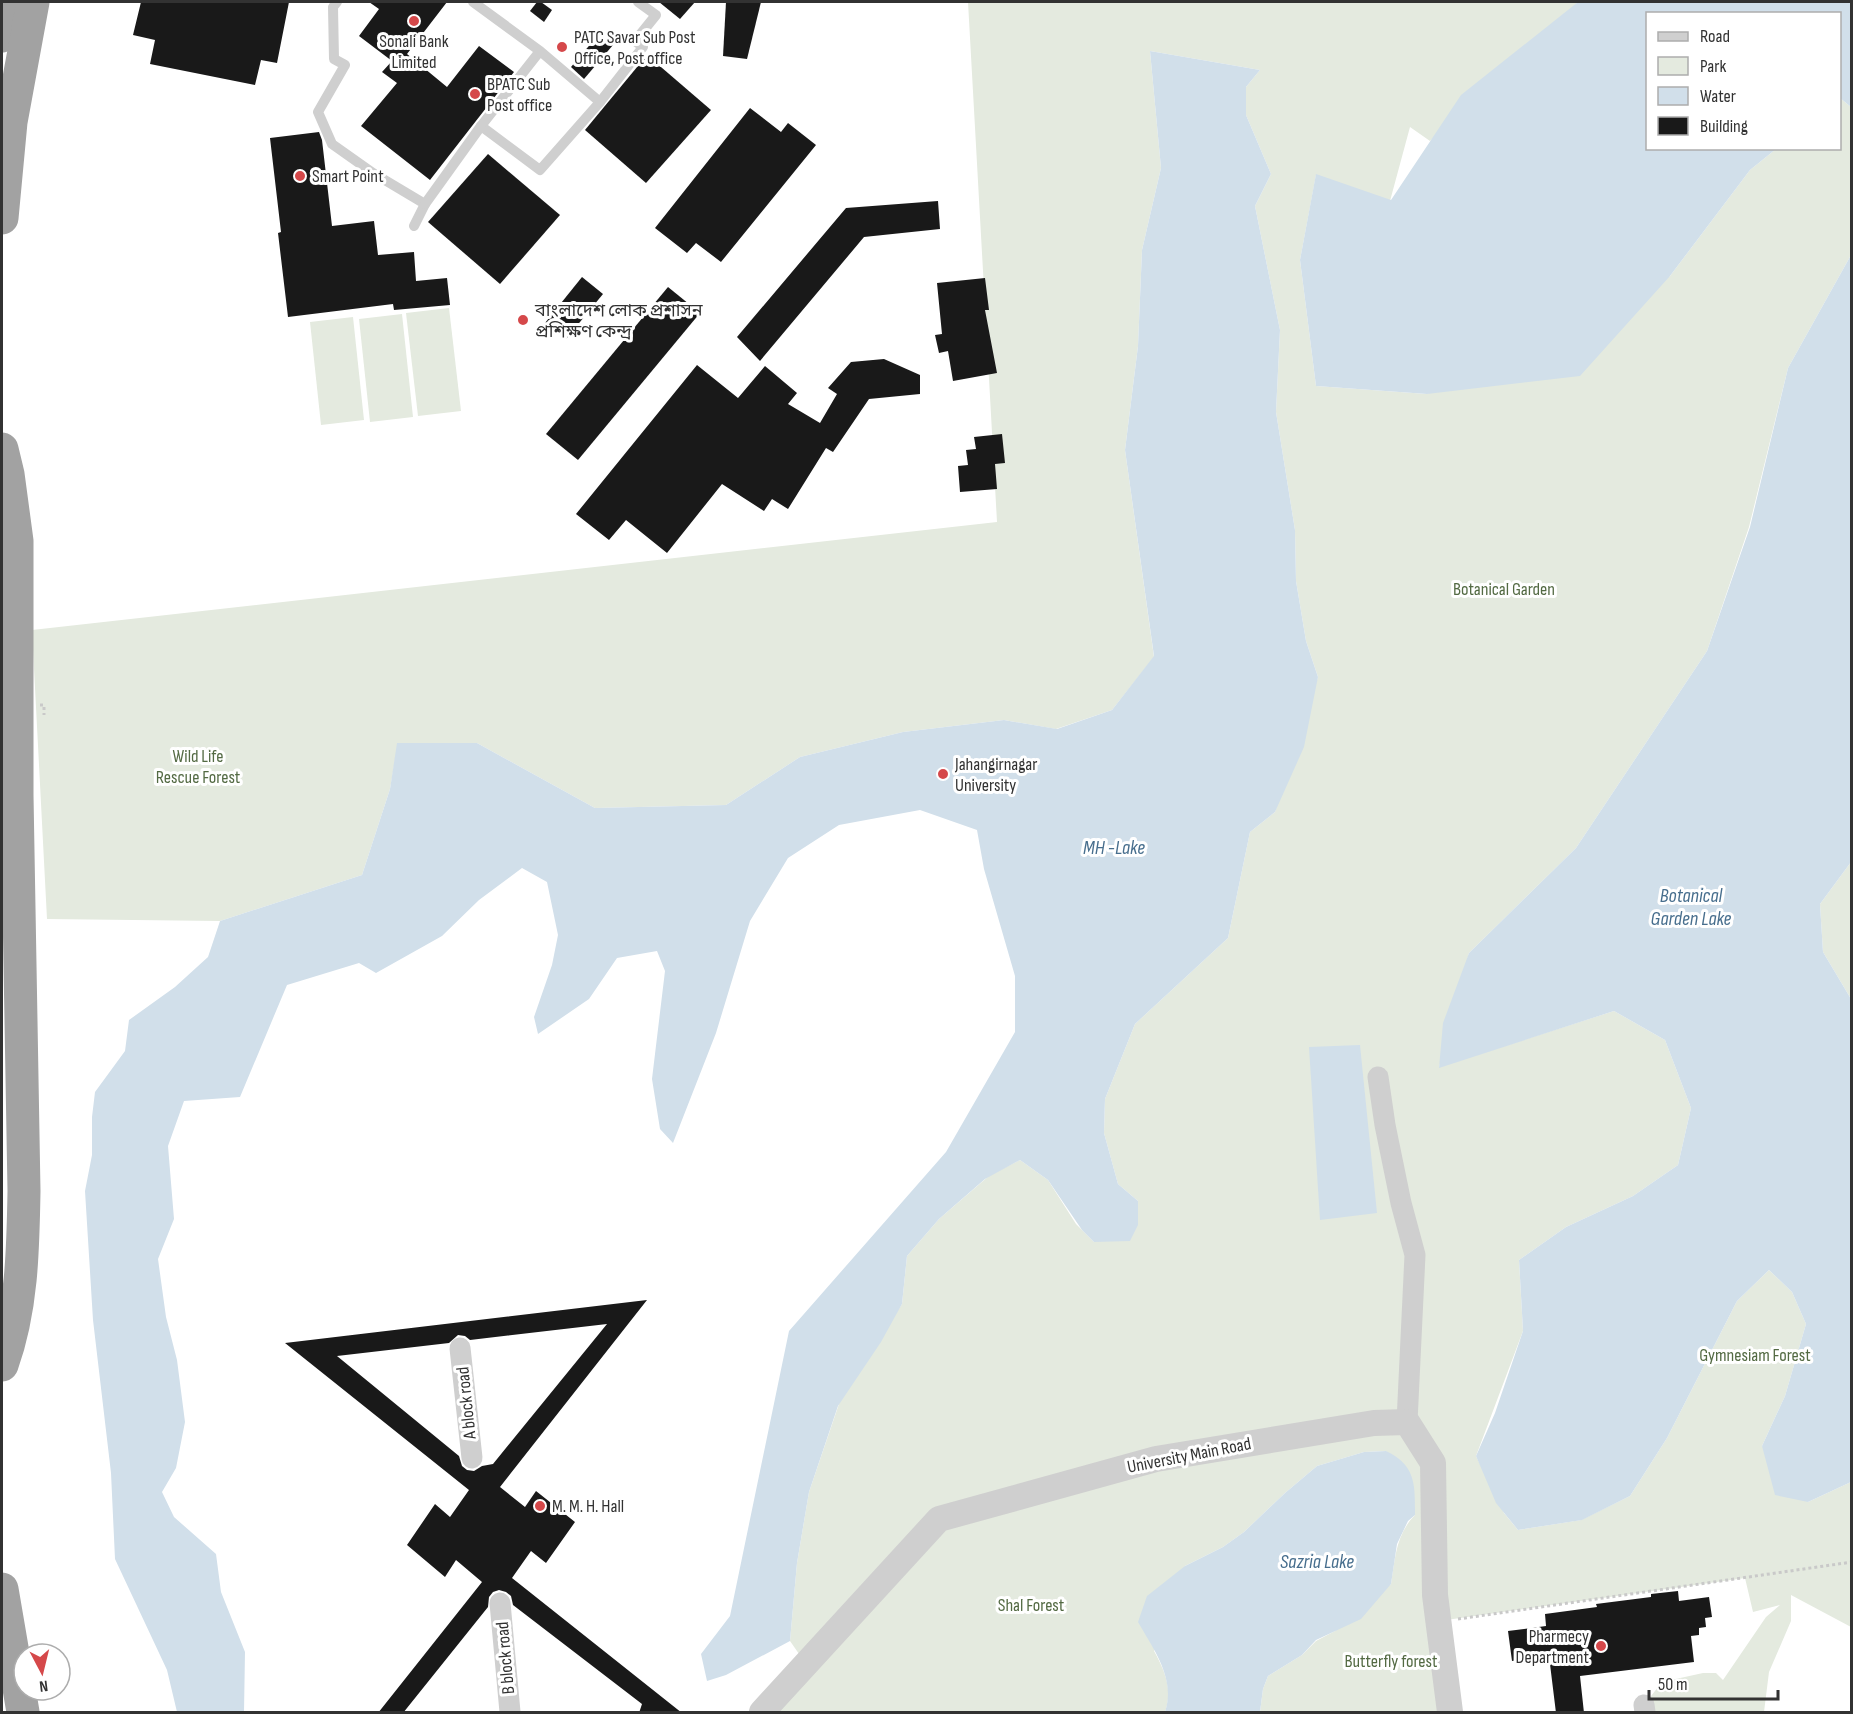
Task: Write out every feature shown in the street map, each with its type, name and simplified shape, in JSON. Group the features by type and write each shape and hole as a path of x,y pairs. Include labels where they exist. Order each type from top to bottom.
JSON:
{"highway":[{"path":"2,36 9,2"},
{"path":"2,218 11,122 33,2"},
{"path":"2,449 8,474 17,542 17,784 24,1191 20,1298 11,1339 2,1365"},
{"path":"2,1588 23,1713"}],"street":[{"path":"1378,1077 1392,1158 1415,1255 1407,1422 1433,1463 1435,1595 1450,1713"},
{"name":"A block road","path":"460,1348 472,1458"},
{"name":"University Main Road","path":"762,1713 939,1519 1156,1459 1374,1423 1407,1422"},
{"name":"B block road","path":"500,1603 510,1713"}],"lane":[{"path":"337,2 333,7 334,59 345,65 318,112 332,144 373,173 424,204"},
{"path":"473,2 540,51 600,102"},
{"path":"481,126 540,170 600,102 643,47 635,41 656,15 638,2"},
{"path":"414,226 424,204 540,51"}],"path":[{"path":"1438,1622 1851,1562"}],"green space":[{"path":"968,2 1578,2 1430,141 1410,127 1390,201 1316,175 1300,260 1316,386 1427,394 1670,276 1750,170 1775,150 1841,150 1841,99 1851,107 1851,255 1788,368 1749,527 1707,651 1576,848 1469,953 1439,1067 1614,1011 1665,1040 1691,1108 1678,1165 1633,1196 1566,1227 1519,1260 1523,1331 1476,1456 1504,1513 1518,1530 1581,1520 1630,1496 1667,1438 1737,1301 1769,1270 1792,1292 1806,1324 1785,1396 1762,1446 1808,1502 1851,1482 1851,1627 1791,1595 1791,1621 1769,1672 1764,1712 1645,1712 1644,1705 1662,1682 1703,1673 1716,1673 1723,1680 1766,1617 1780,1605 1753,1612 1745,1578 1439,1621 1450,1712 1260,1712 1263,1689 1268,1676 1302,1655 1316,1641 1335,1631 1391,1584 1400,1539 1415,1515 1386,1451 1364,1452 1317,1466 1244,1532 1223,1547 1185,1566 1154,1651 1167,1681 1168,1696 1165,1712 762,1712 806,1664 790,1641 797,1563 809,1492 840,1401 902,1304 907,1256 939,1219 990,1175 1020,1160 1048,1180 1076,1224 1094,1242 1138,1201 1118,1184 1104,1133 1105,1099 1135,1024 1228,938 1250,832 1275,812 1318,677 1306,641 1296,581 1295,530 1276,412 1280,330 1255,206 1271,174 1246,115 1246,87 1260,70 1150,51 1161,168 1142,250 1138,346 1125,450 1154,657 1112,710 1056,729 1004,720 903,732 800,757 726,805 595,808 477,743 398,743 390,789 362,875 220,921 47,919 32,630 997,522"},
{"path":"449,308 461,411 418,416 406,313"},
{"path":"402,314 413,417 370,422 359,319"},
{"path":"353,317 364,420 321,425 310,322"},
{"path":"1851,862 1851,999 1823,952 1820,904"}],"water":[{"path":"1578,2 1851,2 1851,107 1841,99 1841,12 1646,12 1646,150 1775,150 1750,170 1670,276 1580,376 1427,394 1316,386 1300,260 1316,174 1391,200 1461,95"},
{"name":"MH -Lake","path":"1150,51 1260,70 1246,87 1246,115 1271,174 1255,206 1280,330 1276,412 1295,530 1296,581 1306,641 1318,677 1304,747 1275,812 1250,832 1228,938 1135,1024 1105,1099 1104,1133 1118,1184 1138,1201 1138,1225 1130,1241 1094,1242 1082,1230 1048,1180 1020,1160 985,1179 939,1219 907,1256 902,1304 881,1342 838,1406 809,1492 797,1563 790,1641 726,1675 707,1681 701,1654 730,1616 789,1331 946,1152 1015,1032 1015,976 984,869 977,830 920,810 839,825 788,858 750,921 716,1033 673,1143 660,1129 652,1079 665,971 657,951 617,958 589,999 538,1034 534,1017 552,965 558,935 547,882 522,868 479,900 442,936 376,973 359,963 287,985 240,1097 184,1101 168,1146 174,1219 158,1259 166,1317 177,1360 185,1422 176,1468 162,1492 174,1517 216,1554 221,1592 245,1652 244,1712 177,1712 167,1670 115,1559 111,1473 93,1320 85,1191 92,1155 92,1117 95,1092 125,1051 129,1020 175,987 208,957 220,921 362,875 390,789 397,743 477,743 595,808 726,805 800,757 903,732 1004,720 1057,729 1112,710 1154,656 1125,450 1138,346 1142,250 1161,168"},
{"name":"Botanical Garden Lake","path":"1851,255 1851,862 1820,904 1823,952 1851,999 1851,1482 1808,1502 1775,1495 1762,1446 1785,1396 1806,1324 1792,1292 1769,1270 1737,1301 1667,1438 1630,1496 1582,1520 1518,1530 1496,1503 1476,1456 1495,1413 1523,1331 1519,1260 1566,1227 1633,1196 1678,1165 1691,1108 1665,1040 1614,1011 1439,1068 1443,1023 1469,953 1576,848 1707,651 1750,527 1788,368"},
{"path":"1360,1045 1377,1213 1320,1220 1309,1047"},
{"name":"Sazria Lake","path":"1386,1451 1408,1469 1415,1494 1415,1515 1408,1521 1397,1544 1391,1584 1361,1619 1316,1640 1302,1655 1268,1676 1263,1689 1260,1712 1165,1712 1168,1700 1166,1676 1138,1622 1147,1596 1185,1566 1223,1547 1244,1532 1317,1466 1364,1452"}],"building":[{"path":"141,2 289,2 277,63 261,60 255,85 150,64 155,40 133,35"},
{"path":"369,2 447,2 407,54 447,87 479,46 514,72 430,180 361,126 397,83 382,72 392,61 359,36 379,9"},
{"path":"537,2 541,2 552,10 544,22 530,11"},
{"path":"659,2 695,2 680,19"},
{"path":"726,2 761,2 747,59 723,56"},
{"path":"599,34 613,45 584,79 571,67"},
{"path":"647,55 711,110 646,183 585,130"},
{"path":"750,108 781,132 788,123 816,145 721,262 696,243 687,253 655,228"},
{"path":"319,132 322,140 332,226 374,221 378,255 414,252 416,281 447,278 450,305 394,310 393,304 288,317 270,138"},
{"path":"488,154 560,215 500,284 428,222"},
{"path":"938,201 940,229 864,237 760,361 737,337 846,208"},
{"path":"582,277 603,294 566,339 545,323"},
{"path":"985,278 989,310 985,310 997,373 953,381 948,351 939,353 935,335 942,334 937,283"},
{"path":"668,287 700,313 578,460 546,434"},
{"path":"884,359 920,375 920,394 869,399 833,452 826,448 788,509 772,499 764,511 722,484 667,553 626,520 609,540 576,514 697,365 738,398 765,366 797,393 788,404 820,423 837,394 828,388 851,362"},
{"path":"1002,434 1005,463 995,464 997,489 960,492 958,466 968,465 966,450 976,449 974,437"},
{"name":"M. M. H. Hall","path":"647,1300 500,1487 525,1507 536,1491 575,1522 546,1563 531,1551 512,1578 682,1713 639,1713 642,1704 513,1605 511,1596 499,1590 493,1592 489,1597 488,1607 403,1713 378,1713 482,1582 456,1560 445,1577 407,1545 435,1504 450,1517 469,1490 285,1343","holes":["607,1324 493,1464 482,1466 474,1471 467,1470 462,1466 459,1456 337,1356 449,1343 458,1335 470,1340"]},
{"name":"Pharmecy Department","path":"1678,1591 1679,1601 1709,1597 1712,1617 1705,1618 1706,1627 1699,1628 1699,1635 1691,1636 1694,1662 1580,1676 1584,1713 1556,1713 1549,1656 1512,1661 1508,1631 1546,1626 1545,1614 1597,1607 1596,1604"}],"place":[{"name":"Sonali Bank Limited","path":"414,21"},
{"name":"PATC Savar Sub Post Office, Post office","path":"562,47"},
{"name":"BPATC Sub Post office","path":"475,94"},
{"name":"Smart Point","path":"300,176"},
{"name":"বাংলাদেশ লোক প্রশাসন প্রশিক্ষণ কেন্দ্র","path":"523,320"},
{"name":"Jahangirnagar University","path":"943,774"},
{"name":"M. M. H. Hall","path":"540,1506"},
{"name":"Pharmecy Department","path":"1601,1646"}],"park label":[{"name":"Botanical Garden","path":"1504,589"},
{"name":"Wild Life Rescue Forest","path":"198,766"},
{"name":"Gymnesiam Forest","path":"1755,1355"},
{"name":"Shal Forest","path":"1031,1605"},
{"name":"Butterfly forest","path":"1391,1661"}]}
